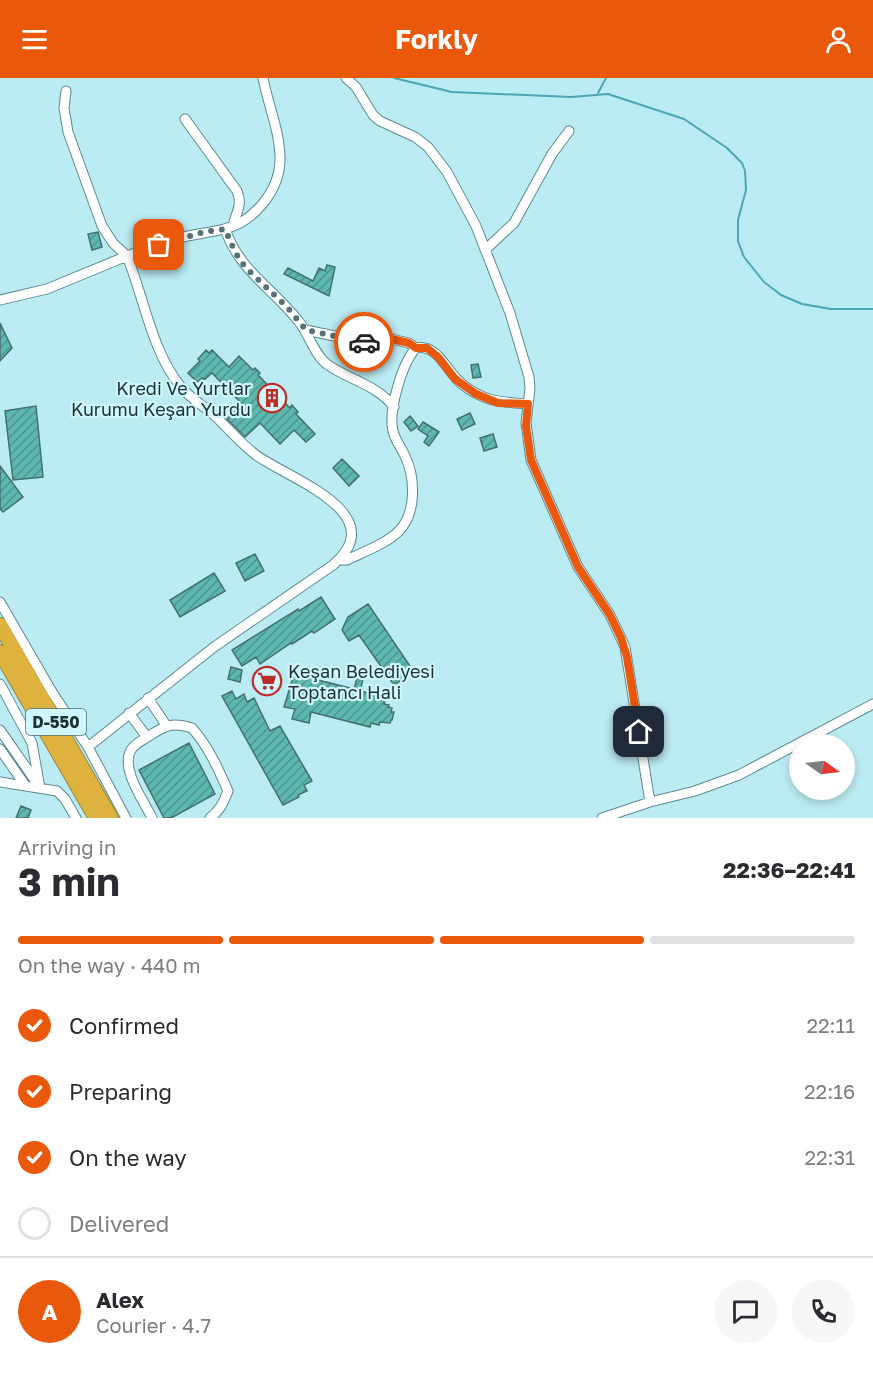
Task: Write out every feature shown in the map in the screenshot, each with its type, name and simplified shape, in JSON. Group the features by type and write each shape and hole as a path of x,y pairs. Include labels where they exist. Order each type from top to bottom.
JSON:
{"highway":[{"name":"D-550","path":"0,625 111,818"},
{"name":"D-550","path":"0,652 96,818"}],"street":[{"path":"0,300 47,289 175,239 229,227 242,221 265,201 276,183 279,171 279,144 263,78"},
{"path":"346,78 356,87 373,115 380,121 415,137 428,147 451,179 476,226 510,313 530,382 526,423 531,460 578,567 610,615 625,647 650,802"},
{"path":"66,91 64,108 68,132 102,226 113,243 127,256 156,343 180,386 254,453 314,488 336,504 345,516 351,532 348,549 339,560 214,646 88,747"},
{"path":"186,119 237,191 240,208 229,227 235,252 245,267 287,307 306,330 325,362 382,394 394,407"},
{"path":"485,250 514,223 552,154 569,131"},
{"path":"306,330 368,343 387,338 409,343 416,348"},
{"path":"339,560 347,560 393,536 402,527 408,514 412,499 411,480 405,456 393,432 392,419 407,360 416,348 429,349 455,379 476,394 498,403 528,404"},
{"path":"0,602 52,692 88,747 126,818"},
{"path":"0,684 33,743 40,788"},
{"path":"148,698 166,725"},
{"path":"602,818 650,802 695,791 739,775 873,704"},
{"path":"129,713 147,737"},
{"path":"153,818 130,776 128,759 131,748 166,725 183,725 192,728 208,748 228,791 216,814 210,818"},
{"path":"0,730 40,788"},
{"path":"0,749 25,785"},
{"path":"0,782 25,785 61,794 72,815"}],"building":[{"path":"98,232 102,247 92,250 88,234"},
{"path":"327,265 335,267 329,296 284,274 288,268 313,281 319,268 325,271"},
{"path":"0,323 12,348 0,361"},
{"name":"Kredi Ve Yurtlar Kurumu Keşan Yurdu","path":"206,350 209,353 212,350 229,367 239,356 253,370 255,368 260,373 258,375 290,408 292,405 298,412 296,414 315,434 306,442 294,430 280,444 260,423 245,437 227,419 242,404 212,373 204,380 202,378 197,382 188,373 200,361 198,359"},
{"path":"478,364 481,377 473,378 471,365"},
{"path":"36,406 43,477 13,480 5,411"},
{"path":"470,413 475,424 462,430 457,419"},
{"path":"410,416 418,426 411,431 404,422"},
{"path":"423,422 439,432 429,446 424,442 428,436 418,429"},
{"path":"493,434 497,447 484,451 480,438"},
{"path":"342,459 359,476 349,486 333,468"},
{"path":"0,466 23,497 3,512 0,509"},
{"path":"255,554 264,571 245,581 236,563"},
{"path":"214,573 225,591 180,617 170,600"},
{"path":"321,597 335,619 314,633 312,631 291,643 260,664 256,657 242,666 232,650"},
{"path":"368,604 414,672 394,685 359,635 349,641 342,630 348,617"},
{"path":"231,667 242,670 240,682 228,679"},
{"path":"294,674 354,689 357,678 363,679 360,691 378,695 377,699 385,701 384,704 389,705 388,707 392,708 391,712 394,712 392,720 390,723 380,722 379,725 371,723 370,727 311,712 309,723 292,719 295,709 284,707"},
{"path":"232,691 236,699 244,694 247,702 254,698 270,731 280,726 312,781 304,785 307,791 298,795 299,797 283,805 222,696"},
{"path":"189,743 215,794 171,818 164,818 139,770"},
{"path":"21,806 31,810 28,818 16,818"}],"waterway":[{"path":"394,78 452,92 571,97 608,94 684,119 727,148 742,163 746,190 738,220 738,241 744,257 764,282 781,295 802,304 831,309 873,309"},
{"path":"598,93 606,78"}],"way so far":[{"path":"159,245 175,239 225,229 235,252 245,267 287,307 306,330 364,342"}],"place":[{"name":"Kredi Ve Yurtlar Kurumu Keşan Yurdu","path":"272,398"},
{"name":"Keşan Belediyesi Toptancı Hali","path":"267,681"}],"route":[{"path":"364,342 372,343 387,338 412,344 416,348 427,348 438,357 455,379 476,394 498,403 528,404 526,426 531,460 578,567 587,584 610,615 625,647 639,732"}]}
